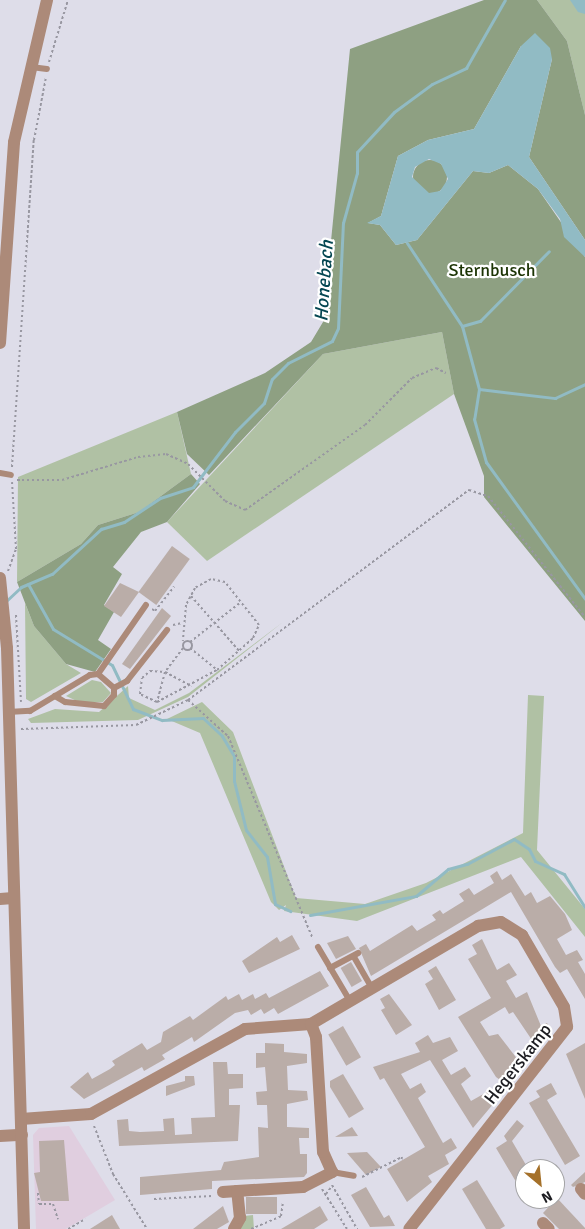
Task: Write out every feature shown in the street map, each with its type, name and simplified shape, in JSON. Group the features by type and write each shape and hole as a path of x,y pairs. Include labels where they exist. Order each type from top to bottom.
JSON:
{"street":[{"path":"0,343 14,142 29,67 47,0"},
{"path":"2,582 10,612 15,712 24,1229"},
{"path":"0,899 19,898"},
{"name":"Hegerskamp","path":"21,1119 91,1114 246,1029 311,1024 478,926 501,922 522,935 568,1020 564,1037 410,1229"},
{"path":"223,1192 302,1187 332,1172 323,1152 316,1036 311,1024"},
{"path":"0,1136 22,1135"},
{"path":"234,1229 240,1218 238,1191"}],"lane":[{"path":"29,67 47,69"},
{"path":"0,473 11,475"},
{"path":"15,712 55,696 100,671 146,605"},
{"path":"55,696 65,702 104,706 114,695 116,688 127,681 168,630"},
{"path":"100,671 116,688"},
{"path":"318,948 350,1001"},
{"path":"330,968 356,955 372,988"},
{"path":"332,1172 354,1176"}],"path":[{"path":"2,582 16,549 11,475 34,140 47,69 68,0"},
{"path":"11,475 32,483 62,480 138,457 166,454 188,464 235,508 258,505 365,425 412,378 436,368 446,372"},
{"path":"21,729 146,721 188,700 469,490 488,496 585,617"},
{"path":"158,702 165,672 183,648 182,618 191,596 202,584 220,579 241,602 259,628 240,652 191,687 158,702 144,698 139,686 145,674 165,672 191,687"},
{"path":"146,605 155,611 174,587"},
{"path":"191,596 240,652"},
{"path":"184,641 190,642 241,602"},
{"path":"10,612 22,656 15,712"},
{"path":"190,642 190,648"},
{"path":"183,648 190,648 217,670"},
{"path":"188,700 228,736 302,921 318,948"},
{"path":"91,1114 104,1156 147,1229"},
{"path":"354,1176 365,1178 402,1157 401,1161"},
{"path":"332,1172 332,1185 357,1229"},
{"path":"332,1185 326,1194 347,1229"},
{"path":"252,1229 283,1213 282,1188"},
{"path":"154,1198 217,1196 223,1192"},
{"path":"38,1193 39,1204 53,1204 58,1219"},
{"path":"331,1201 338,1197"},
{"path":"337,1212 345,1208"},
{"path":"68,1229 85,1219"},
{"path":"344,1223 351,1219"}],"shaded area":[{"path":"69,1126 115,1200 66,1229 36,1229 33,1135 39,1128"}],"green space":[{"name":"Sternbusch","path":"484,0 537,0 567,41 585,115 585,240 529,157 552,59 521,46 474,129 428,140 398,156 381,216 368,223 380,225 396,245 417,240 473,171 489,173 508,165 538,189 585,257 585,621 484,497 484,476 454,394 442,332 323,354 209,475 187,454 177,412 265,373 311,342 323,322 350,49"},
{"path":"537,0 585,0 585,115 567,41"},
{"path":"430,160 442,165 447,177 442,189 430,194 418,189 413,177 418,165"},
{"path":"442,332 454,394 207,561 167,522 323,354"},
{"path":"177,412 191,474 139,512 98,525 81,544 17,582 18,477"},
{"path":"191,474 200,484 167,522 141,532 113,567 122,574 104,605 114,612 98,640 111,649 95,672 66,664 34,626 17,582 81,544 98,525 139,512"},
{"path":"25,603 34,626 66,664 81,673 31,702 26,699"},
{"path":"283,622 188,697 138,720 31,723 28,719 55,709 99,712 128,686 129,698 155,710 189,693"},
{"path":"92,680 101,682 111,693 103,702 79,702 66,696"},
{"path":"528,695 544,696 537,850 585,909 585,937 521,857 357,921 284,911 286,905 279,910 271,902 200,733 167,719 202,702 233,732 296,898 365,904 426,883 523,833"},
{"path":"253,1215 254,1229 238,1229 244,1216"}],"water":[{"path":"570,0 585,0 585,14 578,12"},
{"path":"535,33 550,48 552,59 529,157 585,240 585,257 564,237 560,219 538,189 508,165 489,173 473,171 417,240 396,245 380,225 367,223 381,216 398,156 428,140 474,129 521,46","holes":["429,159 441,164 448,179 440,191 429,193 412,177 415,167"]}],"building":[{"path":"172,546 190,559 156,605 138,592"},
{"path":"120,583 139,592 121,617 104,606"},
{"path":"162,608 171,616 130,669 122,664"},
{"path":"497,871 502,880 511,874 525,896 531,892 537,903 550,896 565,914 572,930 557,939 566,955 577,950 583,960 578,962 585,974 585,999 567,969 560,973 555,967 511,892 371,976 359,948 366,944 370,951 412,925 417,931 436,920 432,915 440,910 443,914 464,901 459,894 469,888 474,895 494,883 490,876"},
{"path":"292,935 300,949 249,973 242,961 277,937 280,942"},
{"path":"348,936 356,949 336,959 327,943"},
{"path":"482,939 497,970 509,963 517,975 506,981 516,998 527,992 541,1026 547,1023 552,1031 536,1046 513,1012 509,1014 505,1007 480,1022 489,1036 498,1034 522,1065 507,1073 513,1082 507,1085 496,1077 458,1017 491,998 468,959 477,954 472,945"},
{"path":"351,962 362,981 352,987 341,968"},
{"path":"436,966 456,1000 439,1010 425,984 433,979 428,971"},
{"path":"320,971 329,986 278,1014 274,1008 264,1014 261,1009 251,1015 248,1010 235,1013 194,1042 192,1037 162,1055 165,1059 144,1071 142,1067 84,1099 70,1087 88,1072 92,1079 110,1069 115,1065 112,1061 142,1043 147,1050 161,1042 163,1032 190,1016 193,1020 226,996 228,1000 239,994 242,1000 253,994 255,999 266,993 269,998"},
{"path":"389,994 412,1025 396,1035 381,1010 385,1008 380,999"},
{"path":"343,1026 361,1057 346,1066 328,1034"},
{"path":"428,1035 433,1043 450,1037 458,1051 442,1060 451,1075 465,1067 471,1076 461,1084 471,1101 487,1092 494,1103 473,1128 430,1060 401,1074 410,1089 421,1083 426,1092 418,1098 434,1127 443,1143 451,1138 457,1148 445,1155 449,1164 428,1176 432,1182 407,1202 387,1169 425,1147 384,1078 380,1080 373,1067 420,1052 415,1043"},
{"path":"265,1043 284,1044 284,1052 307,1054 307,1063 287,1066 288,1090 307,1091 308,1100 287,1104 287,1127 309,1128 309,1138 299,1138 300,1154 307,1154 307,1173 304,1177 212,1181 212,1189 140,1195 140,1177 221,1170 224,1162 259,1157 258,1127 268,1128 267,1105 257,1105 256,1092 267,1091 265,1067 256,1068 256,1053 265,1053"},
{"path":"585,1043 585,1099 566,1054"},
{"path":"213,1062 227,1062 228,1074 243,1074 243,1088 229,1089 229,1105 240,1105 238,1141 119,1146 117,1120 128,1119 129,1131 140,1132 164,1131 163,1119 174,1118 175,1135 192,1134 191,1118 215,1117"},
{"path":"343,1074 364,1109 349,1118 330,1087 330,1081"},
{"path":"185,1076 194,1076 195,1085 166,1096 166,1086 185,1081"},
{"path":"551,1083 557,1094 547,1100 580,1156 565,1165 565,1159 562,1159 529,1103 540,1097 536,1091"},
{"path":"517,1120 524,1126 512,1141 522,1159 515,1159 515,1180 496,1148 507,1141 504,1136"},
{"path":"352,1127 358,1136 335,1137"},
{"path":"64,1140 69,1201 41,1201 34,1173 40,1172 39,1141"},
{"path":"367,1152 381,1167 366,1175 347,1153"},
{"path":"585,1172 585,1182 573,1187 571,1185"},
{"path":"477,1180 505,1226 500,1229 486,1229 462,1189"},
{"path":"366,1187 384,1218 389,1215 395,1226 370,1227 351,1195"},
{"path":"246,1197 277,1197 277,1214 246,1214"},
{"path":"223,1206 229,1222 217,1229 193,1229"},
{"path":"320,1206 328,1220 314,1229 281,1229"},
{"path":"565,1207 585,1229 559,1229 543,1213 547,1209 565,1209"},
{"path":"112,1215 120,1229 90,1229"}],"waterway":[{"name":"Honebach","path":"5,602 21,587 52,574 101,529 124,522 160,498 193,487 235,432 264,403 272,379 288,363 332,341 338,328 343,223 357,173 357,152 394,112 432,84 466,68 505,0"},
{"path":"407,243 462,326 479,389 474,419 486,462 585,599"},
{"path":"462,326 480,321 549,251"},
{"path":"479,389 555,398 585,384"},
{"path":"28,584 53,629 112,665 133,709 162,720 203,718 222,736 234,756 234,781 246,830 267,857 275,904 290,911"},
{"path":"310,915 416,896 448,869 467,864 514,839 529,849 535,861 564,874 585,907"}]}
